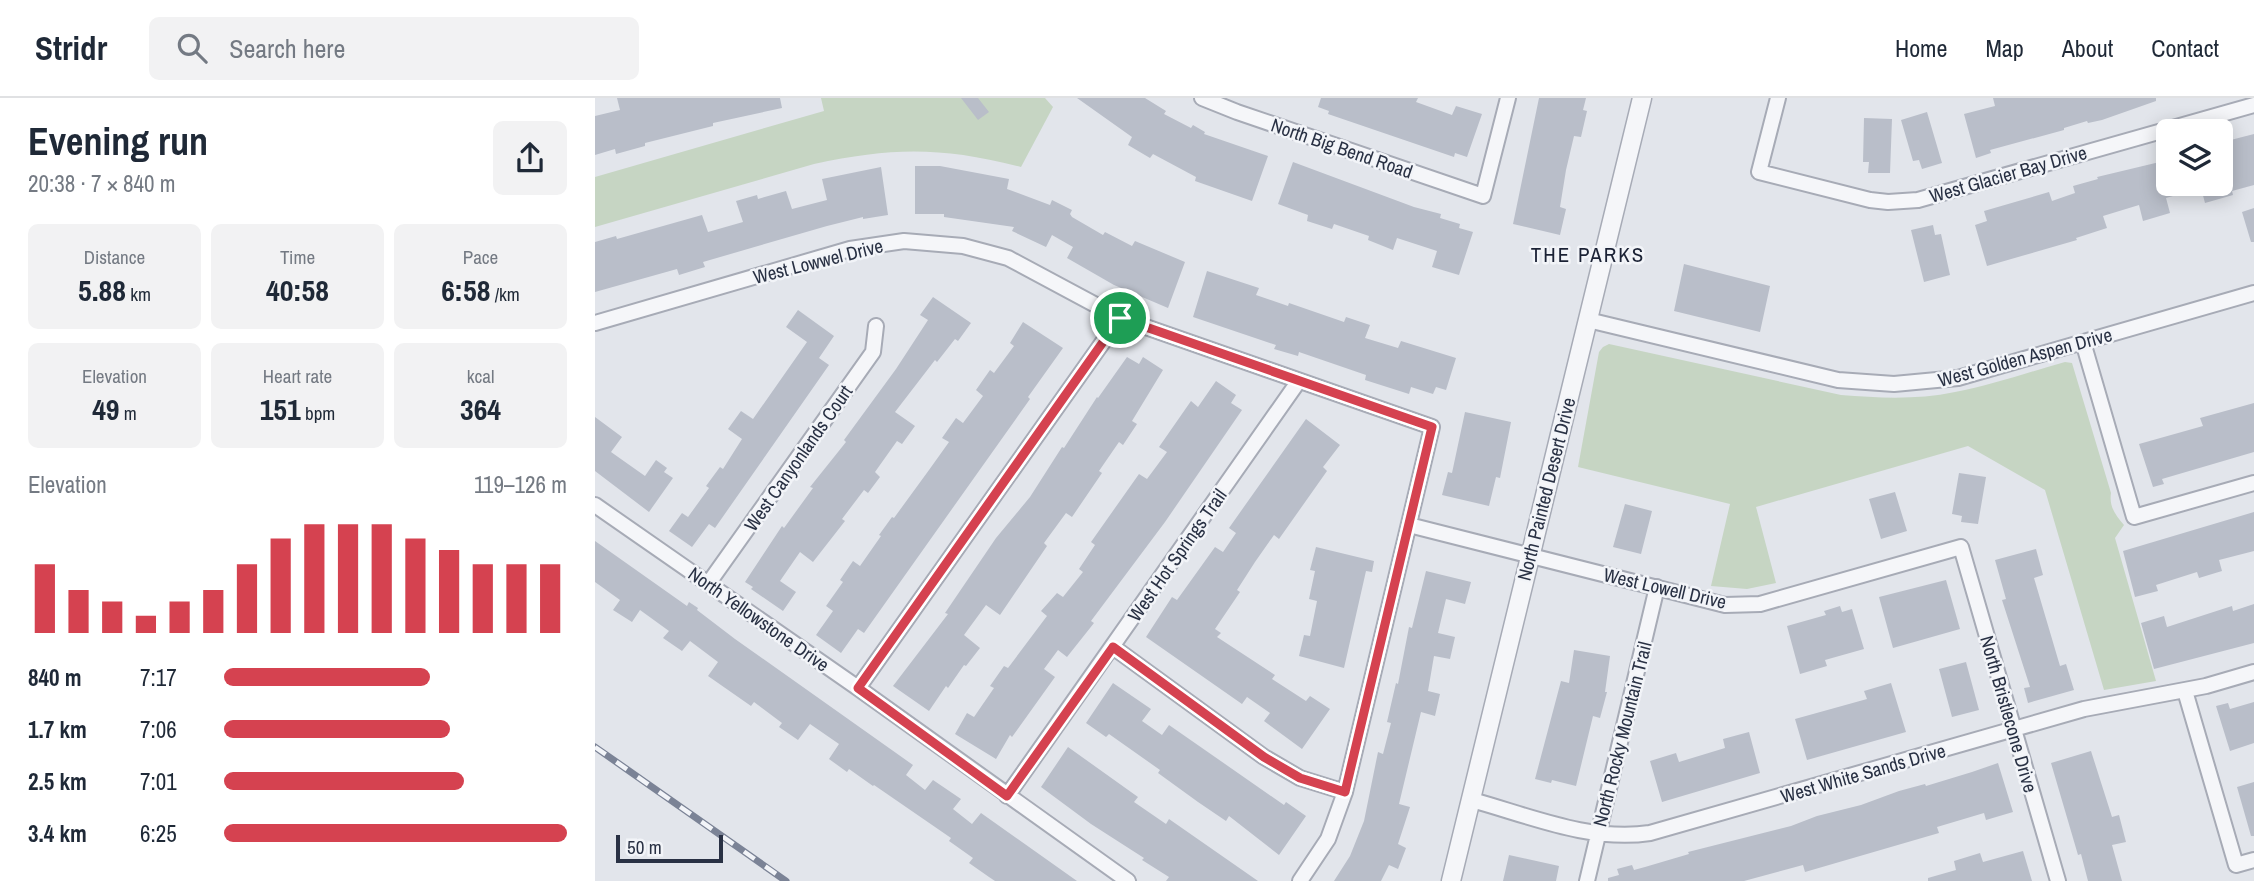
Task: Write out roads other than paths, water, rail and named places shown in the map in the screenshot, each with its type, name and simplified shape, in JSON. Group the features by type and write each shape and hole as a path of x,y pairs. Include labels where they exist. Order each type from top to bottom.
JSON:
{"street":[{"name":"North Big Bend Road","path":"1202,98 1483,196 1508,98"},
{"name":"North Painted Desert Drive","path":"1451,881 1642,98"},
{"name":"West Glacier Bay Drive","path":"1778,98 1759,172 1870,200 1888,202 1918,200 2254,104"},
{"path":"2218,98 2222,114"},
{"name":"West Lowwel Drive","path":"595,323 851,249 904,241 963,246 1008,258 1120,318 1432,427 1409,525"},
{"name":"West Golden Aspen Drive","path":"1588,320 1838,380 1867,384 1928,383 1958,378 2254,293"},
{"path":"858,688 1120,318"},
{"name":"West Canyonlands Court","path":"708,584 873,352 876,326"},
{"path":"2083,342 2134,517 2254,483"},
{"name":"West Hot Springs Trail","path":"1007,796 1298,382"},
{"name":"North Yellowstone Drive","path":"595,505 1128,881"},
{"path":"1300,881 1328,839 1345,792 1409,525"},
{"name":"West Lowell Drive","path":"1409,525 1725,604 1760,604 1961,547"},
{"name":"North Bristlecone Drive","path":"1961,547 2058,881"},
{"name":"North Rocky Mountain Trail","path":"1587,881 1657,587"},
{"path":"1113,647 1264,757 1300,778 1345,792"},
{"name":"West White Sands Drive","path":"1472,800 1598,835 1626,837 1650,833 2084,709 2185,691 2254,673"},
{"path":"2185,691 2236,865 2254,860"}],"railway":[{"path":"595,747 786,881"}],"district":[{"name":"THE PARKS","path":"1588,254"}]}
